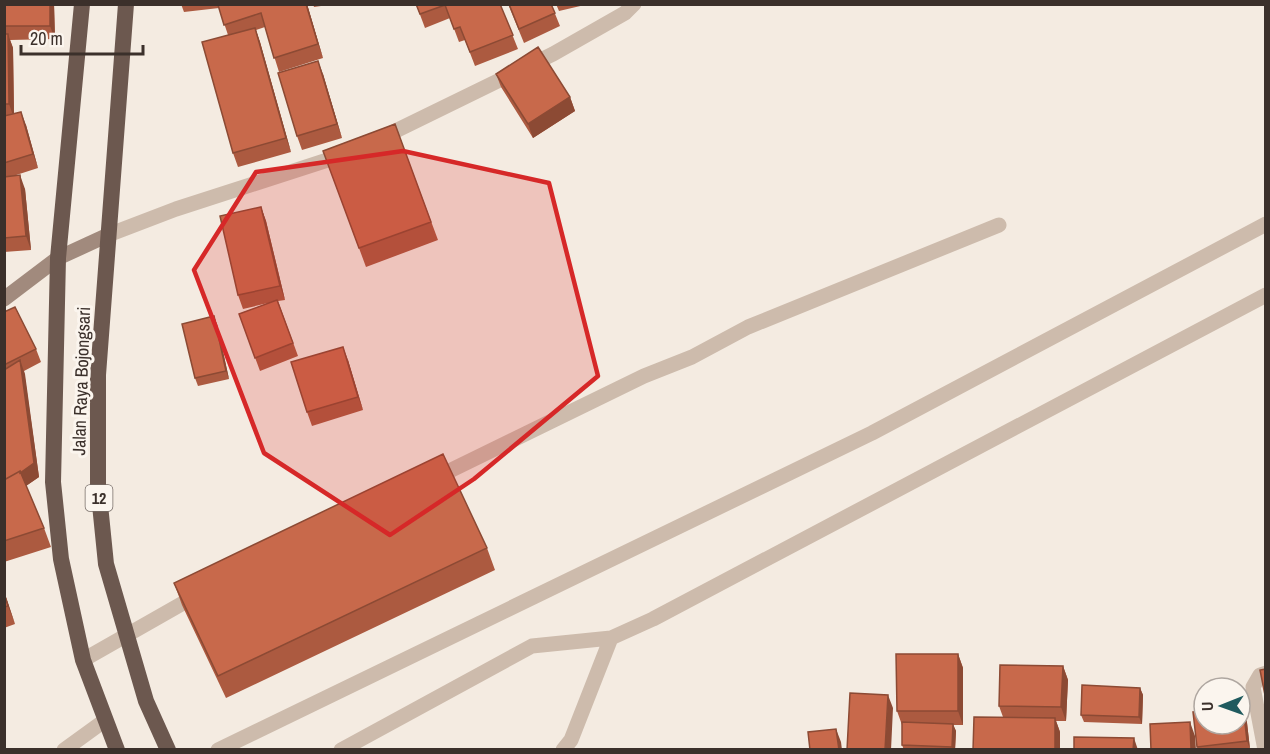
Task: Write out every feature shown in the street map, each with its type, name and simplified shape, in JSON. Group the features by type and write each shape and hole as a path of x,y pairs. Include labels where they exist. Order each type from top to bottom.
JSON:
{"highway":[{"name":"Jalan Raya Bojongsari","path":"82,4 58,258 53,482 61,559 83,660 104,721 117,750"},
{"name":"Jalan Raya Bojongsari","path":"126,4 99,375 98,485 106,564 146,701 168,750"}],"main road":[{"path":"4,299 58,258 108,235"}],"street":[{"path":"108,235 176,209 364,146 553,54 625,13 634,4"},
{"path":"218,750 872,433 1266,224"},
{"path":"417,487 644,376 692,357 748,327 999,225"},
{"path":"341,750 532,646 611,638 664,613 1266,295"},
{"path":"83,660 125,634 213,587"},
{"path":"563,750 571,740 611,638"},
{"path":"1265,750 1253,687 1260,675 1266,673"},
{"path":"64,750 104,721"}],"highlighted area":[{"path":"403,151 549,183 598,376 474,479 390,535 264,453 194,270 256,172"}],"building":[{"path":"4,4 50,4 50,26 4,26"},
{"path":"306,4 318,44 274,58 261,13 224,25 218,5"},
{"path":"416,4 500,4 513,35 470,52 460,27 454,29 445,5 420,14"},
{"path":"509,4 551,4 555,13 519,29"},
{"path":"255,28 286,138 233,153 202,42"},
{"path":"4,34 8,34 9,104 4,104"},
{"path":"538,47 570,97 528,124 496,74"},
{"path":"318,61 337,124 297,136 278,73"},
{"path":"21,112 33,154 4,163 4,116"},
{"path":"395,124 431,222 359,248 323,151"},
{"path":"20,175 26,236 4,238 4,177"},
{"path":"261,207 280,286 238,295 220,216"},
{"path":"277,300 293,343 255,358 239,314"},
{"path":"15,307 36,349 4,365 4,312"},
{"path":"214,316 226,371 195,378 182,324"},
{"path":"343,347 358,397 307,412 291,362"},
{"path":"20,360 34,463 4,480 4,370"},
{"path":"443,454 487,548 218,676 174,583"},
{"path":"20,471 44,528 4,541 4,480"},
{"path":"4,594 8,606 4,607"},
{"path":"896,654 958,654 958,711 897,711"},
{"path":"1000,665 1063,666 1061,707 999,706"},
{"path":"1266,669 1266,700 1260,670"},
{"path":"1082,685 1140,688 1139,717 1081,715"},
{"path":"850,693 888,695 885,750 847,750"},
{"path":"974,717 1055,718 1055,750 973,750"},
{"path":"902,722 953,724 952,747 902,745"},
{"path":"1190,722 1191,750 1151,750 1150,724"},
{"path":"836,729 839,750 810,750 808,732"},
{"path":"1196,736 1246,736 1247,741 1197,747"},
{"path":"1074,737 1134,738 1133,750 1074,750"}]}
